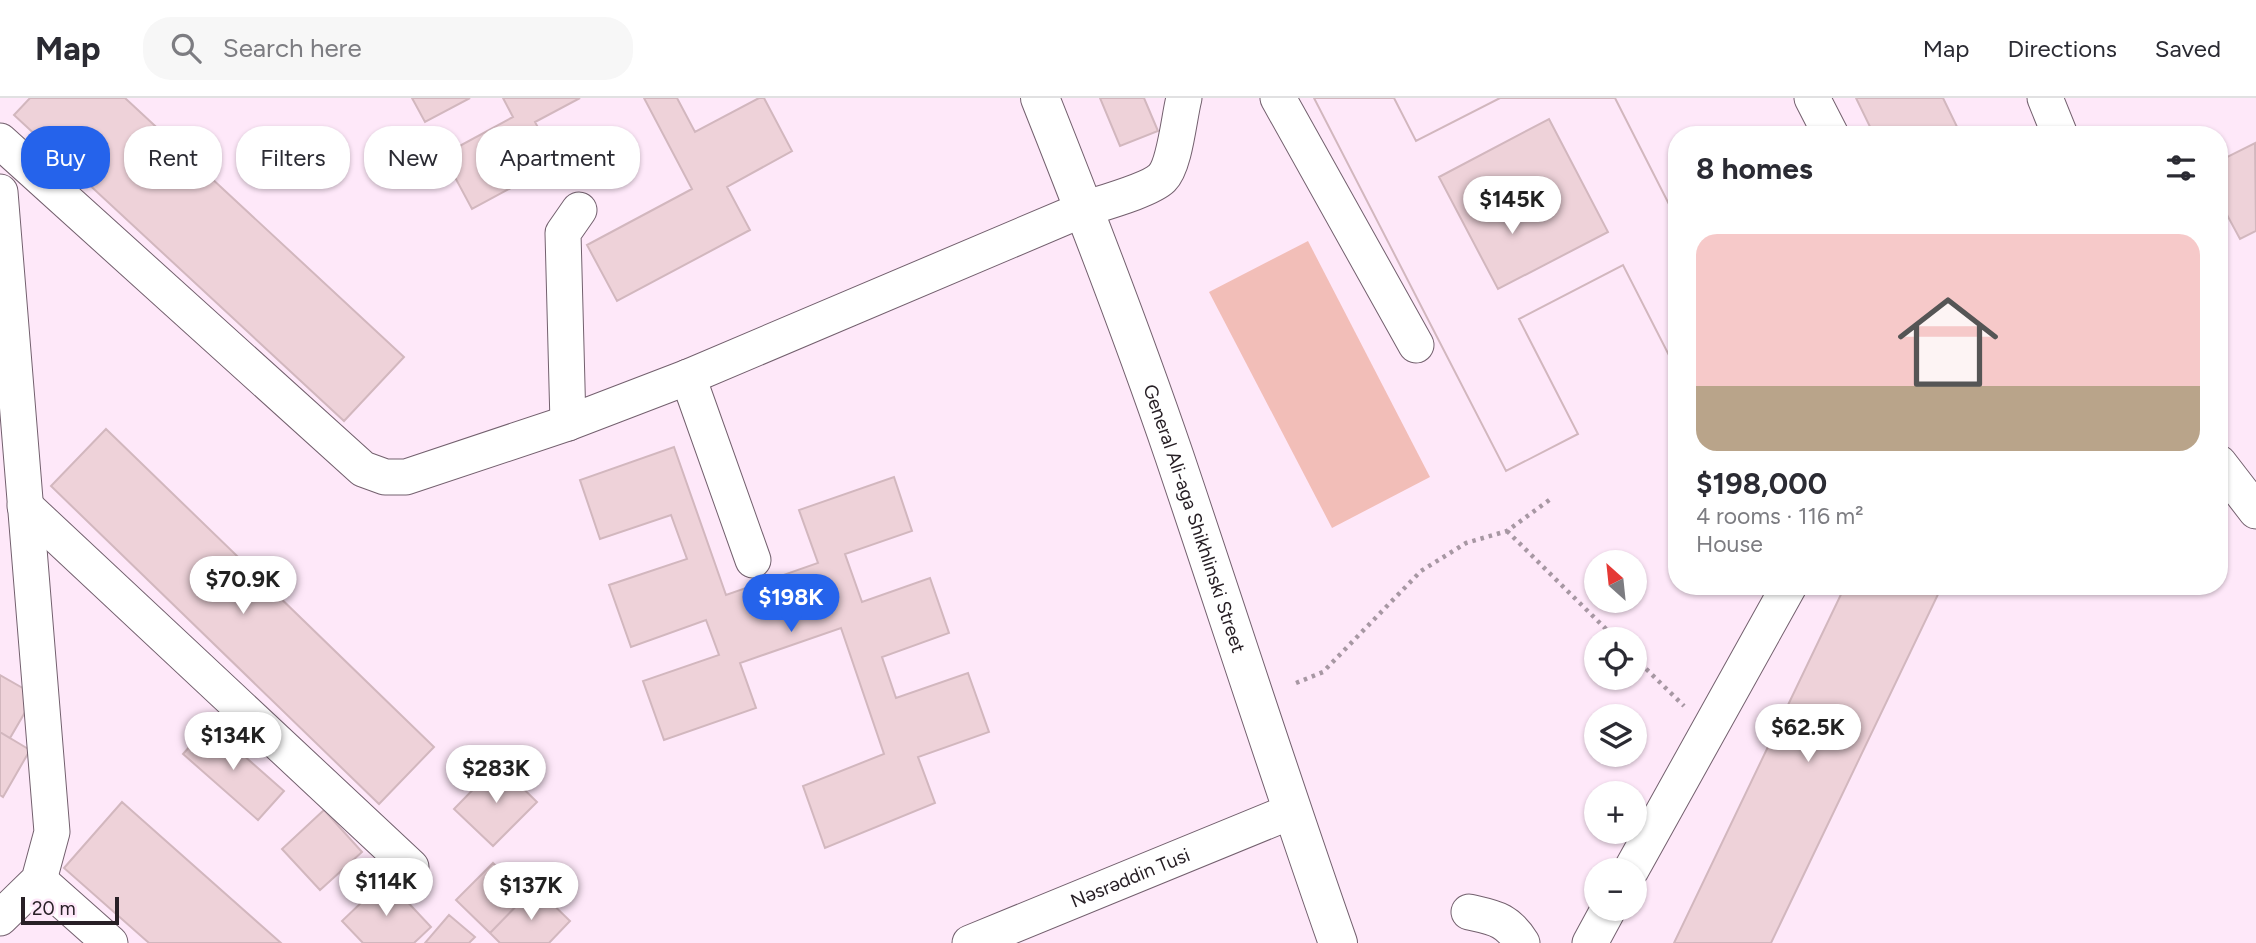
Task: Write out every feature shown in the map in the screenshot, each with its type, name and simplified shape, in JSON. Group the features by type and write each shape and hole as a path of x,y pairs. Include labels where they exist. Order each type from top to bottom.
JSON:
{"main road":[{"name":"General Ali-aga Shikhlinski Street","path":"1040,98 1084,209 1173,454 1338,943"}],"street":[{"path":"0,141 363,469 385,477 406,477 568,423 688,377 1084,209 1140,190 1162,178 1169,163 1184,98"},
{"path":"1278,98 1416,345"},
{"path":"1812,98 1826,126"},
{"path":"2045,98 2056,126"},
{"path":"0,192 51,832 39,880 0,918"},
{"path":"568,423 563,233 579,210"},
{"path":"688,377 753,560"},
{"path":"2228,475 2256,511"},
{"path":"25,506 411,867"},
{"path":"1638,858 1784,595"},
{"name":"Nəsrəddin Tusi","path":"970,943 1292,811"},
{"path":"39,880 110,943"},
{"path":"1469,912 1500,919 1513,929 1522,943"},
{"path":"1590,943 1602,921"}],"path":[{"path":"1296,683 1323,672 1421,571 1466,543 1507,531 1552,498"},
{"path":"1507,531 1604,627"},
{"path":"1647,670 1685,707"}],"shaded area":[{"path":"1308,241 1430,477 1332,528 1209,292"}],"building":[{"path":"30,98 125,98 155,126 124,126 124,189 222,188 404,357 344,421 94,189 110,189 110,126 26,126 14,115"},
{"path":"412,98 470,98 425,122"},
{"path":"503,98 580,98 535,122 537,126 496,126 513,117"},
{"path":"644,98 677,98 695,132 759,98 764,98 792,151 727,187 750,230 617,301 587,245 692,189"},
{"path":"1100,98 1144,98 1158,131 1120,146"},
{"path":"1314,98 1394,98 1416,141 1500,98 1615,98 1668,202 1668,353 1623,265 1519,319 1578,434 1506,471","holes":["1549,119 1608,232 1498,289 1439,177"]},
{"path":"1314,98 1394,98 1416,141 1500,98 1615,98 1668,202 1668,353 1623,265 1519,319 1578,434 1506,471"},
{"path":"1856,98 1943,98 1957,126 1870,126"},
{"path":"476,137 476,189 509,189 472,209 461,189 462,145"},
{"path":"2255,143 2256,231 2240,239 2228,217 2228,156"},
{"path":"106,429 434,747 379,804 51,486"},
{"path":"674,447 726,595 818,563 799,510 894,477 912,531 845,554 862,602 930,578 949,633 882,657 896,698 968,673 989,732 918,757 935,803 825,848 803,786 884,754 841,628 740,663 756,708 664,740 643,681 719,655 706,620 631,647 609,585 687,559 671,515 600,539 580,480"},
{"path":"1841,595 1938,595 1771,943 1674,943"},
{"path":"0,675 35,695 10,738 0,732"},
{"path":"209,725 284,791 258,820 183,754"},
{"path":"0,732 30,750 3,797 0,795"},
{"path":"498,764 537,802 493,846 454,809"},
{"path":"122,802 281,943 149,943 64,868"},
{"path":"324,810 362,852 320,890 282,849"},
{"path":"493,863 526,896 490,933 456,900"},
{"path":"386,879 431,927 414,943 363,943 342,921"},
{"path":"535,887 570,921 549,943 500,943 490,933"},
{"path":"449,915 475,937 469,943 425,943"}]}
